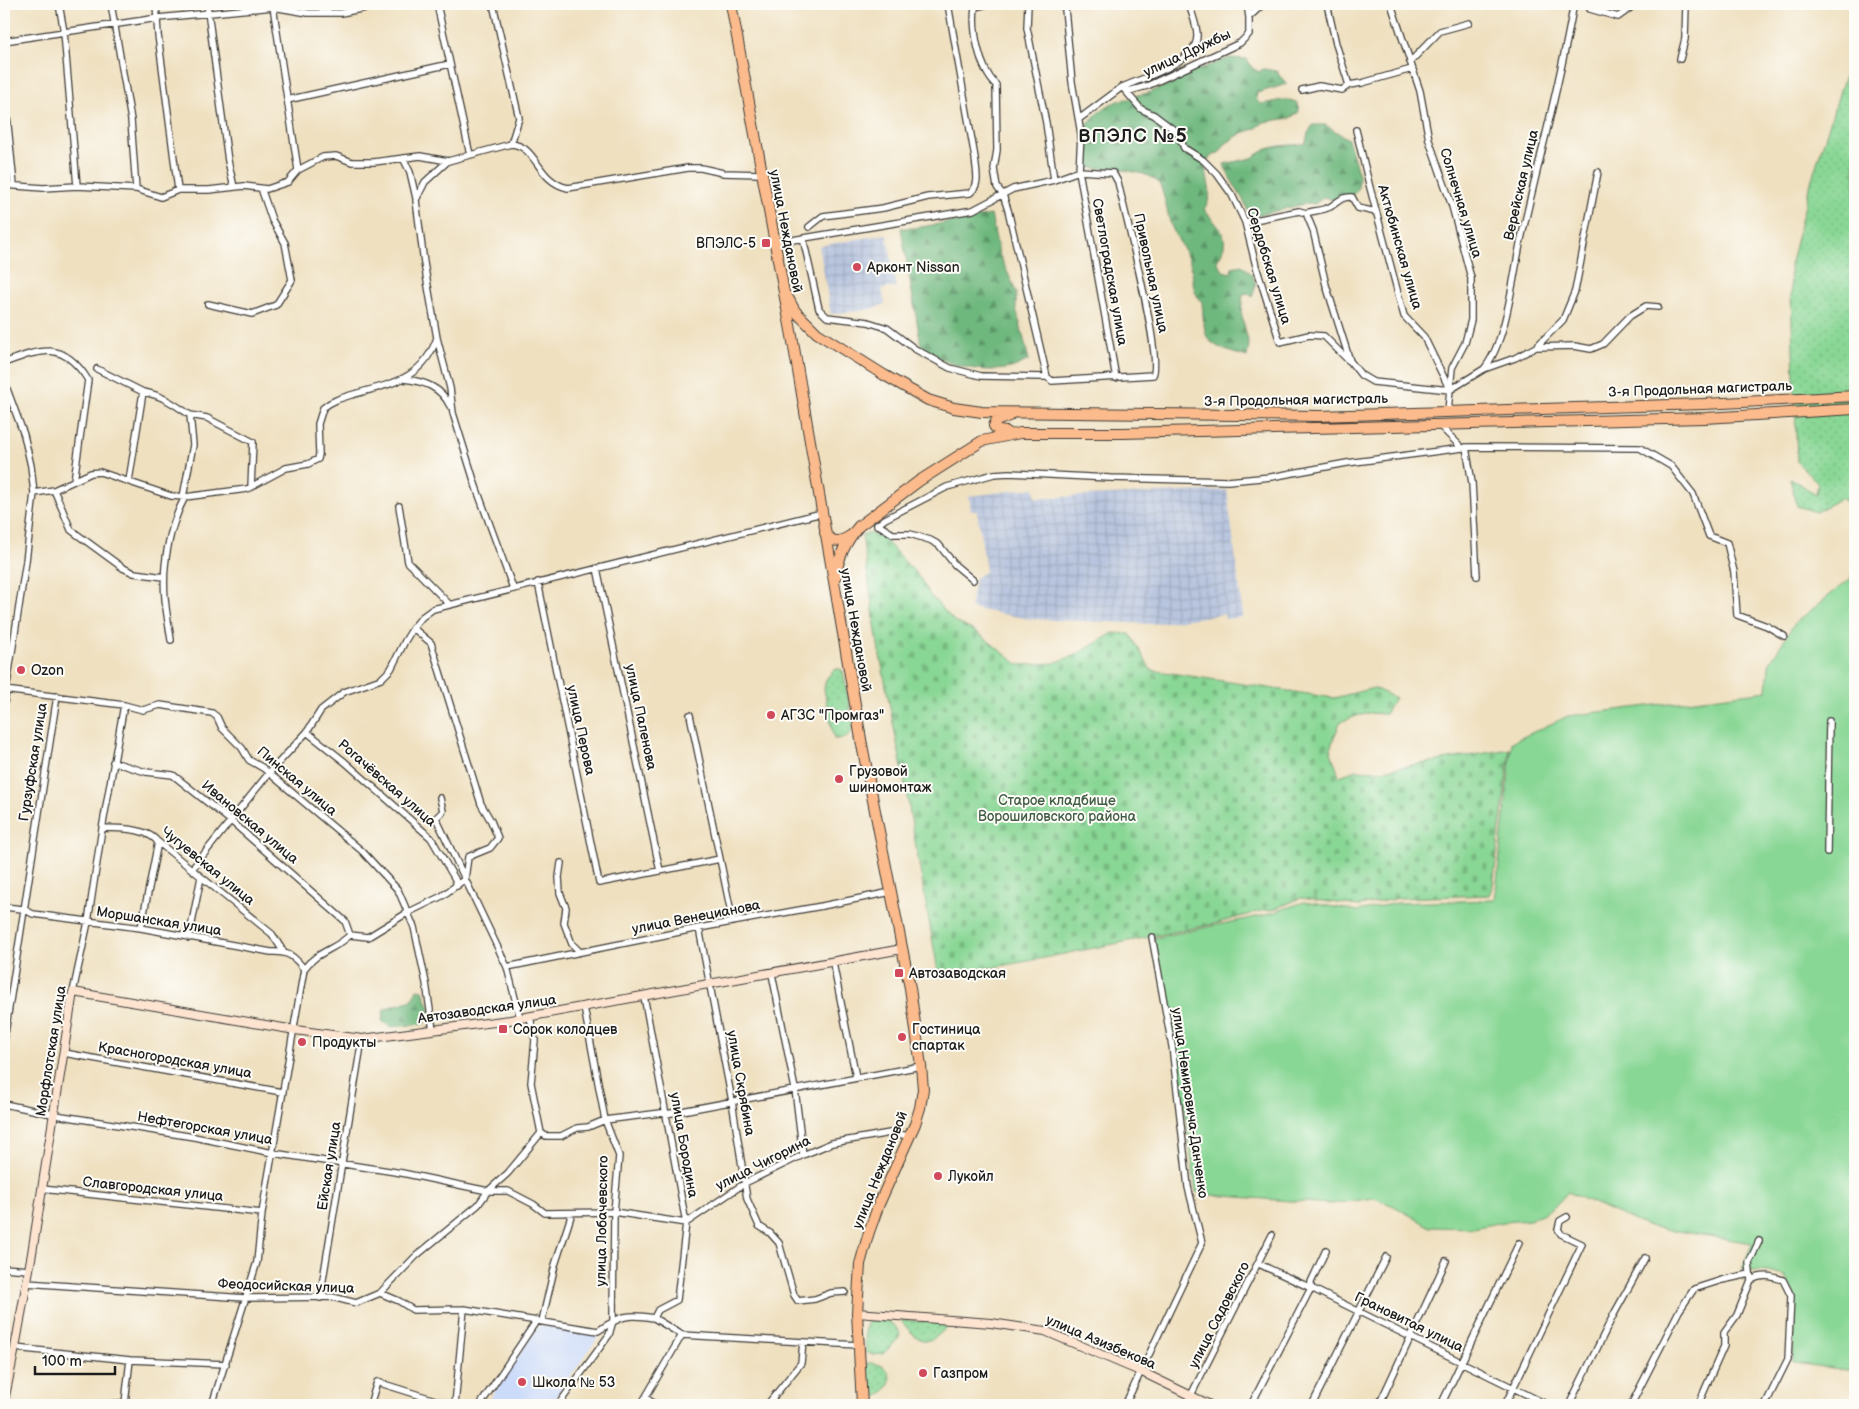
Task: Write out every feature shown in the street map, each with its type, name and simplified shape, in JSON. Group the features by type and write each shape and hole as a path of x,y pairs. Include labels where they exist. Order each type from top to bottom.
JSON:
{"highway":[{"name":"улица Неждановой","path":"731,4 792,336 862,745 902,949 921,1066 923,1089 920,1108 869,1232 860,1264 857,1313 862,1405"},
{"name":"3-я Продольная магистраль","path":"782,285 795,311 817,333 928,400 954,408 982,412 1319,416 1704,404 1855,396"},
{"path":"792,336 802,330 817,333"},
{"name":"3-я Продольная магистраль","path":"850,536 874,520 919,481 982,440 1001,435 1020,433 1123,433 1705,418 1855,409"},
{"path":"982,412 988,418 991,425 990,433 982,440"},
{"path":"1019,413 998,419 994,426 996,430 1001,432 1020,433"},
{"path":"825,533 828,538 835,541 842,541 850,536"},
{"path":"835,587 840,557 850,536"}],"street":[{"path":"59,4 64,32 78,186"},
{"path":"111,4 131,120 136,189"},
{"path":"156,4 158,35 178,190"},
{"path":"207,4 228,162 234,187"},
{"path":"4,41 158,18 273,6 308,13 341,13 385,4"},
{"path":"437,4 470,155"},
{"path":"493,4 519,118 511,144"},
{"path":"809,227 823,216 883,208 928,196 970,193 975,190 977,182 975,158 948,4"},
{"path":"988,4 974,6 973,21 978,50 990,80 996,86 997,150 994,169 997,187 1003,194 1046,377 1052,382 1116,378"},
{"path":"1028,4 1027,28 1046,124 1054,180"},
{"name":"Светлоградская улица","path":"1061,4 1064,9 1078,119 1082,134 1079,170 1116,378"},
{"path":"1078,119 1122,87 1167,68 1196,45 1197,32 1189,4"},
{"path":"1247,4 1249,17"},
{"path":"1249,17 1262,4"},
{"path":"1327,4 1336,44 1349,85"},
{"name":"Солнечная улица","path":"1390,4 1420,91 1428,140 1452,206 1471,278 1471,320 1465,343 1452,368 1448,411"},
{"path":"1394,15 1396,4"},
{"name":"Верейская улица","path":"1484,369 1492,359 1504,320 1565,51 1573,8 1572,4"},
{"path":"1590,9 1618,17 1633,6 1633,4"},
{"path":"1680,59 1684,39 1686,4"},
{"path":"273,6 298,170"},
{"name":"улица Дружбы","path":"1122,87 1129,91 1148,86 1240,43 1249,34 1249,17"},
{"path":"1410,62 1440,31 1469,23"},
{"path":"287,100 450,64"},
{"path":"1302,90 1319,86 1342,90 1349,85 1412,69"},
{"path":"4,86 14,185"},
{"name":"Сердобская улица","path":"1122,87 1140,109 1154,115 1178,133 1184,148 1203,160 1217,174 1232,195 1245,222 1256,266 1280,342 1309,336 1324,336 1350,361"},
{"name":"Актюбинская улица","path":"1356,130 1404,316 1424,337 1450,390"},
{"path":"416,200 425,182 448,162 511,144 519,144 526,149 551,181 558,186 568,188 688,168 701,168 723,173 761,174"},
{"path":"4,185 42,188 78,186 136,189 161,197 178,190 209,190 244,186 267,189 288,182 298,170 323,157 336,156 352,162 374,162 420,156 448,162"},
{"path":"402,158 407,165 416,200 424,263 437,338 450,388 453,413"},
{"path":"774,244 973,210 1012,189 1054,180 1079,170"},
{"name":"Привольная улица","path":"1079,170 1113,173 1118,182 1140,274 1155,352 1156,370 1154,375 1116,378"},
{"path":"1306,213 1313,230 1326,285 1350,361 1360,375 1373,382 1450,390 1484,369 1515,358 1536,347 1563,320 1576,291 1598,172"},
{"path":"411,180 425,182"},
{"path":"208,304 252,314 276,305 292,280 285,243 272,220 261,188"},
{"path":"1245,222 1299,211 1306,213 1329,207 1347,196 1352,198 1358,208 1376,212"},
{"path":"803,238 819,309 827,317 868,322 887,328 915,349 950,368 981,376 1046,377"},
{"path":"1536,347 1574,346 1591,349 1603,344 1630,316 1646,306 1658,307"},
{"path":"403,380 427,359 437,338"},
{"path":"4,363 32,353 58,352 71,358 88,380 74,481"},
{"path":"97,369 143,392 170,400 190,415 207,418 253,442 251,487"},
{"path":"4,380 6,394 24,435 31,466 34,493 26,561 4,704"},
{"path":"34,493 54,490 91,472 100,472 129,480 158,493 184,497 228,493 251,487 286,468 308,464 318,459 318,424 320,414 328,404 403,380 418,380 439,391 447,400 453,413 476,487 513,588"},
{"path":"129,480 143,392"},
{"path":"171,640 164,577 174,523 184,497 193,445 190,415"},
{"path":"1439,425 1464,447 1472,483 1478,576"},
{"path":"874,520 885,519 947,487 994,474 1228,481 1271,477 1464,447 1640,448 1671,466 1694,494 1709,536 1727,543 1734,572 1737,615 1767,626 1784,636"},
{"path":"54,490 70,530 123,568 134,573 164,577"},
{"path":"399,506 408,562 448,604"},
{"path":"192,869 269,773 307,732 321,710 344,692 382,679 391,669 413,628 422,617 433,609 822,514"},
{"path":"874,520 893,534 910,534 930,540 938,545 955,566 973,580"},
{"name":"улица Паленова","path":"597,568 660,870"},
{"name":"улица Перова","path":"538,582 599,883 660,870"},
{"path":"211,1405 226,1364 257,1262 262,1213 304,969 316,956 343,942 350,935 368,936 384,928 407,912 442,896 457,886 465,880 468,857 490,848 498,838 481,804 431,643 413,628"},
{"name":"Пинская улица","path":"5,690 124,705 143,710 160,705 212,713 217,717 222,728 242,748 249,760 269,773 362,851 398,890 414,927 426,983 432,1030"},
{"name":"Гурзуфская улица","path":"4,1040 57,696"},
{"name":"Морфлотская улица","path":"4,1403 6,1384 15,1348 29,1270 73,992 88,922 102,828 124,705"},
{"path":"690,715 733,922"},
{"path":"1827,852 1829,722"},
{"name":"Рогачёвская улица","path":"307,732 345,762 431,838 455,879 457,886"},
{"name":"Ивановская улица","path":"113,762 146,772 173,775 231,821 345,921 350,935"},
{"path":"440,798 443,811 436,818 507,967 520,1018"},
{"name":"Чугуевская улица","path":"102,828 146,832 153,836 272,934 283,951"},
{"path":"141,928 158,842"},
{"path":"660,870 720,859"},
{"path":"561,863 558,877 560,893 566,908 564,923 572,944 580,952"},
{"path":"189,938 201,877"},
{"name":"улица Венецианова","path":"507,967 891,892"},
{"name":"Моршанская улица","path":"4,907 23,909 33,914 141,928 271,952 283,951"},
{"name":"улица Скрябина","path":"699,928 732,1101 747,1199 759,1226 770,1233 778,1243 794,1295 798,1301 815,1299 831,1293 845,1292"},
{"name":"улица Немировича-Данченко","path":"1125,1405 1202,1243 1188,1187 1172,1046 1152,937"},
{"name":"Автозаводская улица","path":"73,992 295,1030 362,1039 530,1017 902,949"},
{"path":"283,951 296,960 304,969"},
{"path":"833,963 856,1077"},
{"path":"772,974 795,1089 803,1155"},
{"name":"улица Бородина","path":"644,996 686,1223 677,1300 658,1310 654,1318"},
{"name":"улица Лобачевского","path":"584,1007 606,1120 619,1156 614,1212 613,1320"},
{"path":"530,1017 535,1040 531,1083 541,1133 546,1136 561,1136 577,1128 588,1127 606,1120 660,1112 666,1114 921,1066"},
{"name":"Ейская улица","path":"320,1298 362,1039"},
{"name":"Красногородская улица","path":"64,1053 282,1092"},
{"name":"Нефтегорская улица","path":"4,1104 194,1137 273,1153 402,1172 488,1191"},
{"path":"541,1133 508,1173 488,1191 478,1205 416,1256 380,1293 399,1301 413,1310 464,1309 598,1331 613,1320 632,1314 654,1318 682,1335 858,1345"},
{"name":"улица Чигорина","path":"686,1223 745,1183 832,1143 890,1133 910,1136"},
{"name":"Славгородская улица","path":"42,1189 262,1213"},
{"path":"488,1191 508,1191 546,1213 614,1212 686,1223"},
{"path":"480,1405 539,1320 572,1213"},
{"path":"1505,1405 1582,1244 1561,1234 1558,1229 1560,1221 1567,1217"},
{"name":"улица Садовского","path":"1186,1405 1272,1235"},
{"path":"1698,1405 1724,1346 1724,1332 1737,1315 1751,1277 1749,1263 1759,1241"},
{"path":"1441,1405 1519,1243"},
{"path":"1251,1405 1311,1288 1311,1282 1326,1250"},
{"path":"1312,1405 1386,1257"},
{"path":"1568,1405 1645,1258"},
{"path":"1379,1405 1412,1338 1446,1261"},
{"name":"Грановитая улица","path":"1259,1264 1359,1311 1548,1405"},
{"path":"4,1268 29,1270"},
{"path":"1632,1405 1679,1311 1694,1289 1722,1280 1771,1276 1783,1280 1791,1296 1788,1359 1765,1405"},
{"name":"Феодосийская улица","path":"26,1283 245,1298 332,1297 356,1303 380,1293"},
{"path":"455,1405 464,1309"},
{"name":"улица Азизбекова","path":"857,1313 990,1323 1045,1331 1142,1372 1210,1405"},
{"path":"558,1405 609,1335 613,1320"},
{"path":"641,1405 682,1335"},
{"path":"767,1405 801,1363 803,1342"},
{"path":"15,1348 130,1360 226,1364"},
{"path":"125,1403 130,1360"},
{"path":"370,1405 377,1382 435,1403 451,1405"},
{"path":"646,1398 656,1405"},
{"path":"4,1403 12,1405"},
{"path":"91,1405 125,1403 151,1405"}],"shaded area":[{"name":"Арконт Nissan","path":"887,234 896,287 882,289 885,304 872,309 831,314 819,246"},
{"path":"1034,488 1036,498 1227,490 1243,617 1225,619 1224,614 1153,624 1029,619 970,608 975,578 986,571 977,511 971,511 969,496"},
{"path":"539,1325 599,1336 550,1405 486,1405"}],"green space":[{"path":"1229,58 1247,59 1252,68 1259,72 1263,69 1278,71 1278,74 1287,84 1257,93 1256,99 1261,104 1284,100 1293,101 1298,103 1299,112 1290,118 1264,122 1255,129 1242,133 1225,144 1220,152 1209,158 1205,163 1209,198 1204,209 1219,227 1224,239 1222,252 1217,261 1223,271 1231,273 1232,267 1242,265 1252,275 1255,282 1252,297 1248,293 1243,294 1241,312 1249,345 1247,357 1224,349 1208,339 1204,326 1202,302 1194,290 1189,261 1171,225 1157,181 1152,177 1135,172 1086,166 1089,149 1087,125 1101,110 1113,103 1132,99 1137,95 1174,84 1180,76 1187,74 1193,69 1202,68"},
{"path":"1855,69 1855,507 1841,498 1816,512 1797,506 1790,478 1816,494 1818,483 1797,462 1790,266 1809,188 1846,72"},
{"path":"1313,125 1325,125 1348,139 1359,175 1358,189 1350,198 1333,200 1324,197 1315,204 1308,203 1256,216 1248,212 1224,164 1252,158 1267,149 1279,146 1304,144"},
{"path":"991,215 999,254 1016,293 1016,308 1029,360 1014,367 991,370 964,367 951,363 929,352 921,345 901,228 915,228"},
{"name":"Старое кладбище Ворошиловского района","path":"868,533 884,535 885,540 920,578 929,594 954,621 978,633 1019,665 1054,663 1076,655 1113,633 1130,634 1151,670 1334,698 1374,688 1395,698 1385,714 1365,713 1340,722 1330,749 1339,776 1357,770 1377,771 1510,749 1493,885 1489,895 1399,898 1359,906 1301,898 1272,910 1265,910 1214,924 939,977 878,645 862,535"},
{"path":"1855,565 1855,1371 1793,1363 1795,1297 1785,1276 1768,1272 1742,1270 1752,1243 1646,1226 1568,1192 1553,1208 1530,1220 1503,1222 1474,1228 1430,1227 1394,1206 1374,1198 1331,1204 1211,1195 1196,1192 1176,1043 1154,938 1266,915 1304,902 1358,911 1397,903 1495,900 1512,742 1568,716 1767,691 1769,664 1794,624 1851,578"},
{"path":"835,669 843,671 853,724 852,730 846,738 834,739 824,689 826,679"},
{"path":"417,989 423,990 431,1012 429,1019 423,1024 391,1027 382,1021 384,1009 412,1000"},
{"path":"877,1320 891,1323 900,1334 898,1339 883,1354 873,1355 866,1352 865,1328 868,1322"},
{"path":"902,1320 951,1323 937,1336 926,1340 915,1336"},
{"path":"867,1363 884,1367 890,1378 889,1385 885,1391 879,1396 870,1399"}],"place":[{"name":"ВПЭЛС-5","path":"766,243"},
{"name":"Арконт Nissan","path":"857,267"},
{"name":"Ozon","path":"21,670"},
{"name":"АГЗС \"Промгаз\"","path":"771,715"},
{"name":"Грузовой шиномонтаж","path":"839,779"},
{"name":"Автозаводская","path":"899,973"},
{"name":"Сорок колодцев","path":"503,1029"},
{"name":"Гостиница спартак","path":"902,1037"},
{"name":"Продукты","path":"302,1042"},
{"name":"Лукойл","path":"938,1176"},
{"name":"Газпром","path":"923,1373"},
{"name":"Школа № 53","path":"522,1382"}],"district":[{"name":"ВПЭЛС №5","path":"1133,136"}]}
